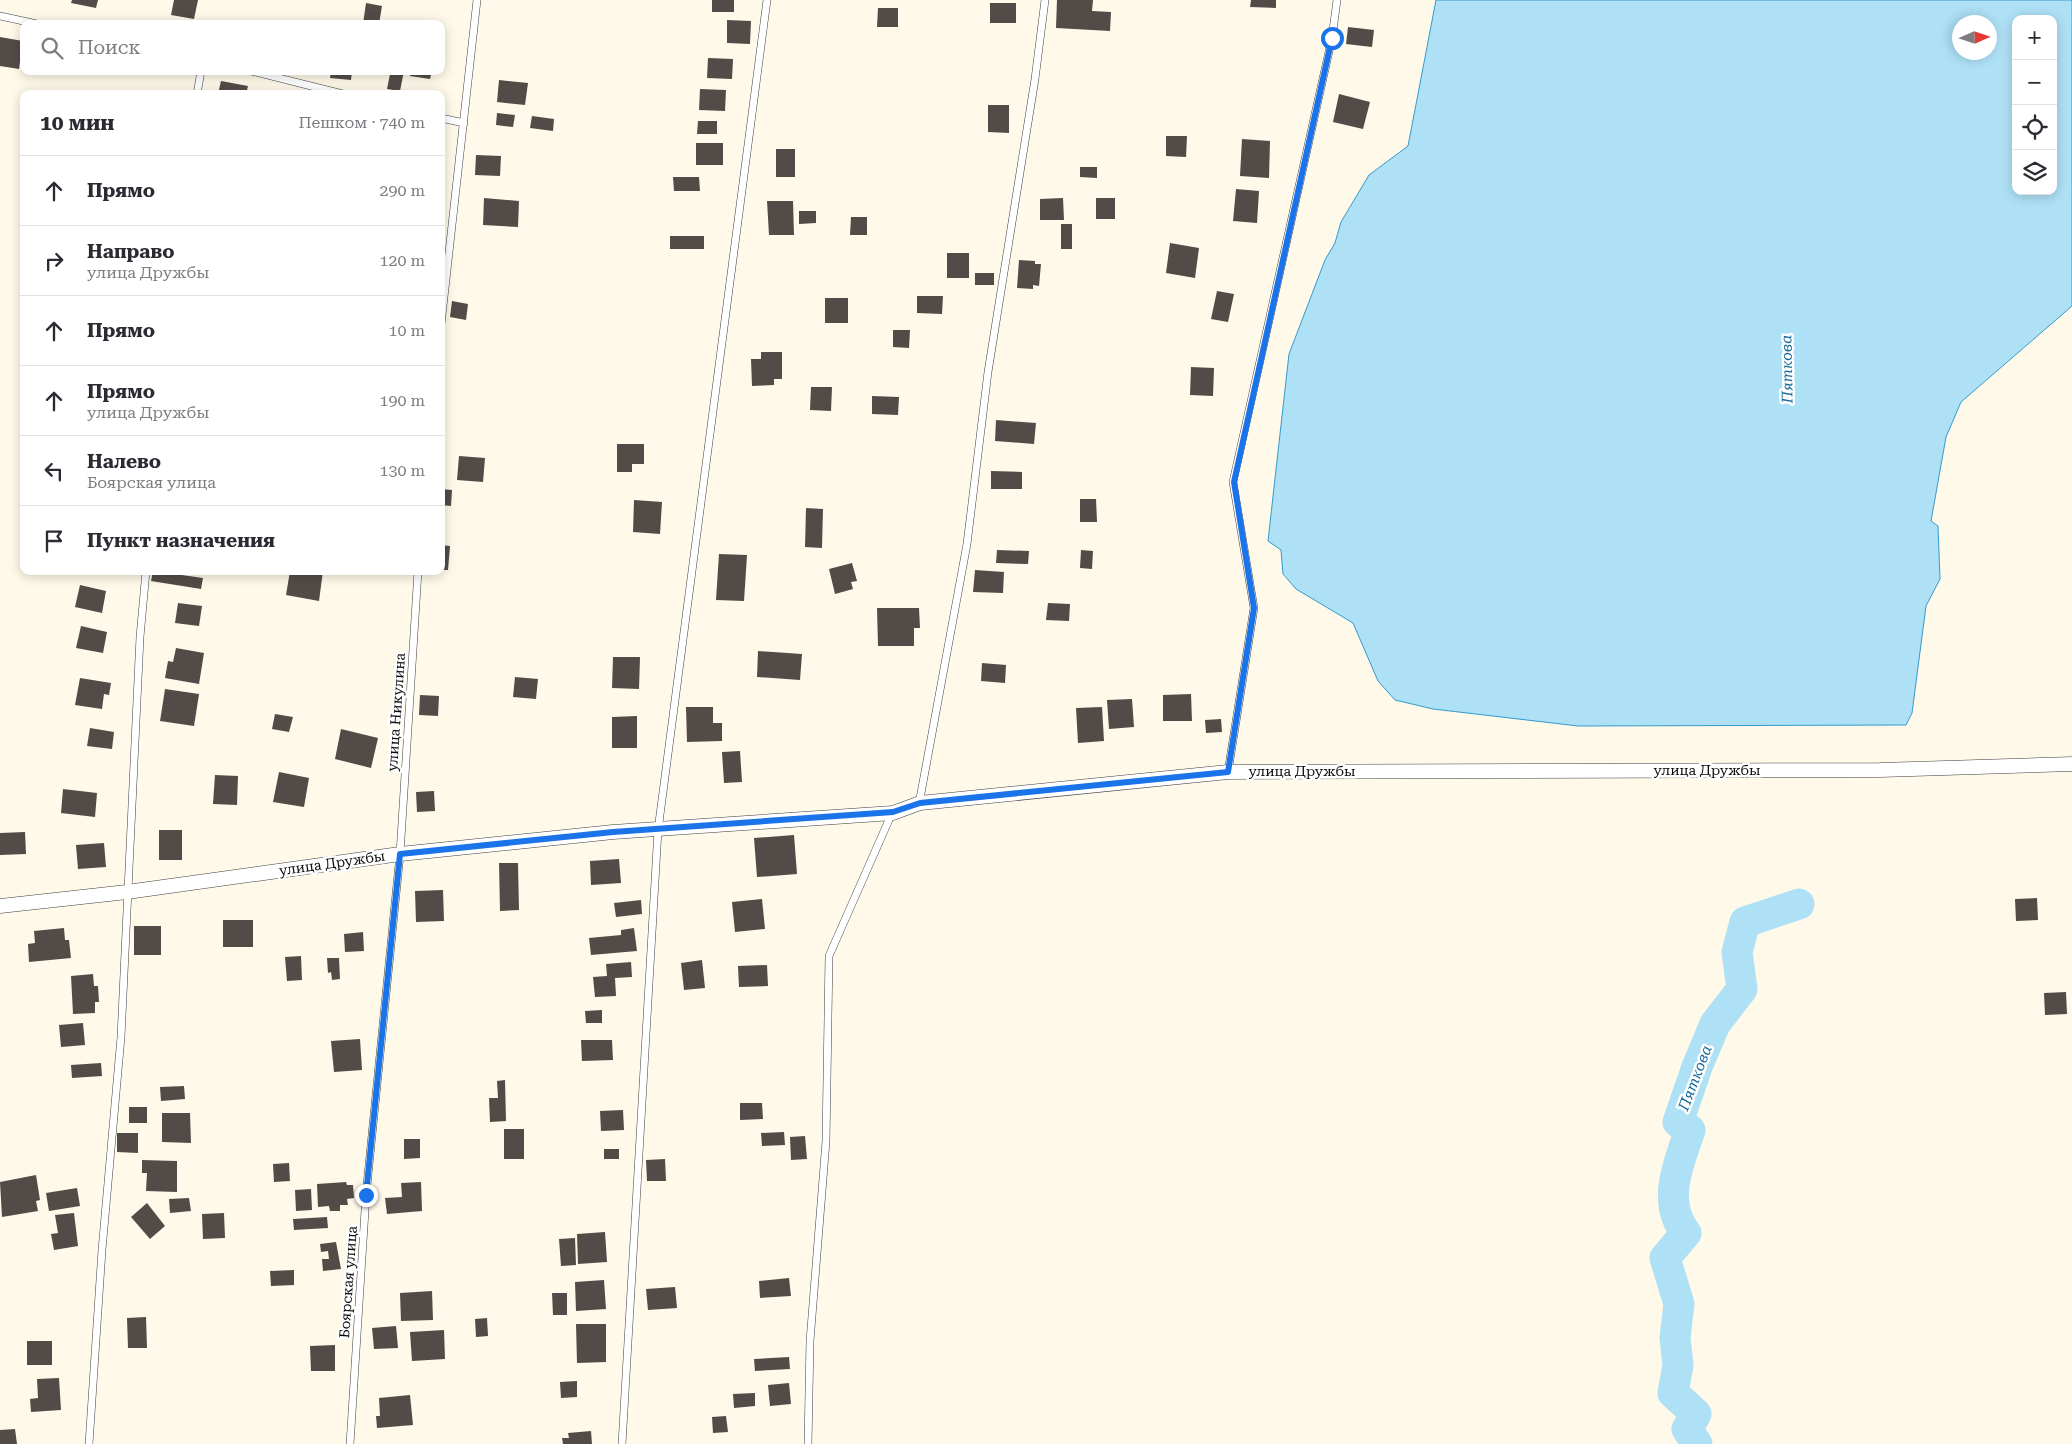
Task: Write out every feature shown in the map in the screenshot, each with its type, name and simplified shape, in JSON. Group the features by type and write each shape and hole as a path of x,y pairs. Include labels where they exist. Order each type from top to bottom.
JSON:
{"street":[{"name":"улица Дружбы","path":"920,803 1228,772 1880,770 2072,764"},
{"name":"улица Дружбы","path":"0,906 127,892 400,854 613,832 893,812"}],"lane":[{"path":"445,289 477,0"},
{"path":"622,1444 658,830 767,0"},
{"path":"808,1444 810,1341 826,1141 829,956 893,812 920,803 967,544 988,372 1035,79 1045,0"},
{"path":"1228,772 1254,608 1234,482 1332,38 1337,0"},
{"path":"0,16 20,20"},
{"path":"199,90 200,75"},
{"path":"267,75 327,90"},
{"path":"445,119 464,123"},
{"path":"89,1444 102,1250 121,1037 140,637 146,575"},
{"name":"улица Никулина","path":"400,854 418,575"},
{"name":"Боярская улица","path":"350,1444 366,1195 400,854"}],"water":[{"path":"1436,0 2072,0 2072,306 1961,402 1946,437 1931,521 1938,526 1940,579 1926,606 1912,713 1906,725 1578,726 1433,709 1395,700 1378,681 1353,623 1296,589 1283,574 1281,550 1268,541 1289,354 1325,260 1335,243 1341,222 1369,175 1408,146"}],"building":[{"path":"72,0 98,0 96,8 71,3"},
{"path":"174,0 198,0 194,19 171,15"},
{"path":"712,0 734,0 734,12 712,12"},
{"path":"1057,0 1093,0 1092,11 1111,12 1110,31 1056,28"},
{"path":"1251,0 1276,0 1276,8 1250,7"},
{"path":"366,3 382,6 380,20 364,20"},
{"path":"990,3 1016,3 1016,23 990,23"},
{"path":"878,8 898,8 898,27 877,27"},
{"path":"727,20 751,21 750,44 727,43"},
{"path":"1348,27 1374,30 1372,47 1346,44"},
{"path":"0,37 20,40 19,69 0,66"},
{"path":"708,58 733,59 732,79 707,78"},
{"path":"330,75 352,75 351,80 330,78"},
{"path":"390,75 403,75 400,90 387,89"},
{"path":"410,75 431,75 430,79"},
{"path":"499,80 528,83 525,105 497,102"},
{"path":"221,81 248,86 247,90 219,90"},
{"path":"700,89 726,90 725,111 699,110"},
{"path":"1339,94 1370,102 1363,129 1333,122"},
{"path":"988,105 1009,105 1009,133 988,132"},
{"path":"497,113 515,115 513,127 496,125"},
{"path":"532,116 554,119 553,131 530,128"},
{"path":"698,121 717,121 717,134 697,134"},
{"path":"1166,136 1187,136 1186,157 1166,156"},
{"path":"1242,139 1270,141 1269,178 1240,176"},
{"path":"696,143 723,143 723,165 696,165"},
{"path":"776,149 795,149 795,177 776,177"},
{"path":"476,155 501,156 500,176 475,175"},
{"path":"1080,167 1097,167 1097,178 1080,177"},
{"path":"673,177 699,177 700,191 674,191"},
{"path":"1236,189 1259,191 1257,223 1233,221"},
{"path":"484,198 519,201 518,227 483,225"},
{"path":"1063,198 1064,220 1040,220 1040,199"},
{"path":"1096,198 1115,198 1115,219 1096,219"},
{"path":"767,201 793,201 794,235 769,235"},
{"path":"799,211 816,211 816,223 799,224"},
{"path":"851,217 867,217 867,235 850,235"},
{"path":"1061,224 1072,224 1072,249 1061,249"},
{"path":"670,236 704,236 704,249 670,249"},
{"path":"1170,243 1199,248 1195,278 1166,273"},
{"path":"947,253 969,253 969,278 947,278"},
{"path":"1019,260 1035,261 1035,264 1041,264 1039,286 1033,285 1033,289 1017,288"},
{"path":"975,273 994,273 994,285 975,285"},
{"path":"1217,291 1234,294 1228,322 1211,319"},
{"path":"917,296 943,296 942,314 917,313"},
{"path":"825,298 848,298 848,323 825,323"},
{"path":"452,301 468,304 466,320 450,317"},
{"path":"893,330 910,330 909,348 893,347"},
{"path":"761,352 782,352 782,379 774,379 774,385 752,386 751,359 761,359"},
{"path":"1191,367 1214,368 1213,396 1190,395"},
{"path":"811,387 832,387 831,411 810,410"},
{"path":"872,396 899,397 898,415 872,414"},
{"path":"996,420 1036,423 1034,444 995,441"},
{"path":"617,444 644,444 644,464 632,464 632,472 617,472"},
{"path":"459,456 485,458 483,482 457,480"},
{"path":"991,471 1022,472 1022,489 991,489"},
{"path":"445,489 452,490 451,506 445,505"},
{"path":"1080,499 1096,499 1097,522 1080,522"},
{"path":"634,500 662,502 660,534 633,532"},
{"path":"806,508 823,509 822,548 805,547"},
{"path":"445,545 450,546 448,570 445,570"},
{"path":"997,550 1029,551 1028,564 996,563"},
{"path":"1081,550 1093,551 1092,569 1080,568"},
{"path":"719,554 747,555 744,601 716,600"},
{"path":"852,563 857,581 851,582 853,589 835,594 829,569"},
{"path":"975,570 1004,572 1003,593 973,592"},
{"path":"152,575 182,575 203,578 201,589 151,581"},
{"path":"289,575 322,575 319,601 286,595"},
{"path":"80,585 106,591 102,613 75,607"},
{"path":"178,603 202,606 199,626 175,623"},
{"path":"1048,603 1070,604 1069,621 1046,620"},
{"path":"877,608 919,608 920,628 914,628 914,646 878,646"},
{"path":"81,626 107,632 103,653 76,648"},
{"path":"176,648 204,653 199,684 165,678 168,661 173,662"},
{"path":"758,651 802,654 800,680 757,677"},
{"path":"613,657 640,657 639,689 612,688"},
{"path":"982,663 1006,665 1005,683 981,681"},
{"path":"515,677 538,679 536,699 513,697"},
{"path":"80,678 111,683 109,695 104,694 102,709 75,705"},
{"path":"165,689 199,694 194,726 160,721"},
{"path":"1191,694 1192,721 1163,721 1163,695"},
{"path":"420,695 439,696 438,716 419,715"},
{"path":"1132,699 1134,727 1109,729 1107,700"},
{"path":"686,707 713,707 713,723 722,723 722,741 687,742"},
{"path":"1102,707 1104,741 1078,743 1076,708"},
{"path":"275,714 293,717 289,732 272,729"},
{"path":"637,716 637,748 612,748 612,717"},
{"path":"1221,719 1222,732 1206,733 1205,720"},
{"path":"90,728 114,732 112,749 87,746"},
{"path":"341,729 378,738 371,768 335,759"},
{"path":"740,751 742,782 724,783 722,752"},
{"path":"279,772 309,778 304,807 273,802"},
{"path":"215,775 238,776 237,805 213,804"},
{"path":"63,789 97,793 95,817 61,813"},
{"path":"434,791 435,811 417,812 416,792"},
{"path":"159,830 182,830 182,860 159,860"},
{"path":"25,832 26,854 0,855 0,833"},
{"path":"794,835 797,874 757,877 754,838"},
{"path":"104,843 106,867 78,869 76,845"},
{"path":"619,859 621,883 591,885 590,861"},
{"path":"499,863 518,863 519,910 500,911"},
{"path":"443,890 444,921 416,922 415,891"},
{"path":"2037,898 2038,920 2016,921 2015,899"},
{"path":"762,899 765,929 735,932 732,902"},
{"path":"641,900 642,914 616,917 614,903"},
{"path":"223,920 253,920 253,947 223,947"},
{"path":"134,926 161,926 161,955 134,955"},
{"path":"64,928 65,940 69,940 71,958 29,962 28,944 35,943 34,931"},
{"path":"634,928 637,951 591,955 589,938 621,935 621,930"},
{"path":"363,932 364,951 345,952 344,934"},
{"path":"301,956 302,980 287,981 285,957"},
{"path":"327,958 339,958 340,979 332,980 331,972 328,973"},
{"path":"702,960 705,988 684,990 681,963"},
{"path":"631,962 632,977 615,978 616,996 595,997 593,977 607,976 606,964"},
{"path":"767,965 768,986 739,987 738,966"},
{"path":"93,974 94,986 98,986 99,1002 95,1002 95,1013 73,1014 71,976"},
{"path":"2066,992 2067,1014 2045,1015 2044,993"},
{"path":"602,1010 602,1023 586,1023 585,1011"},
{"path":"83,1023 85,1045 61,1047 59,1025"},
{"path":"360,1039 362,1070 334,1072 331,1041"},
{"path":"581,1040 612,1040 613,1060 582,1061"},
{"path":"101,1063 102,1076 72,1078 71,1065"},
{"path":"505,1080 506,1121 490,1122 489,1098 498,1098 497,1081"},
{"path":"184,1086 185,1099 161,1101 160,1087"},
{"path":"740,1103 762,1103 763,1119 740,1120"},
{"path":"129,1107 147,1107 147,1123 129,1123"},
{"path":"623,1110 624,1130 601,1131 600,1111"},
{"path":"162,1113 190,1113 191,1143 162,1142"},
{"path":"504,1129 524,1129 524,1159 504,1159"},
{"path":"784,1132 785,1145 762,1146 761,1133"},
{"path":"117,1133 138,1133 138,1153 117,1152"},
{"path":"805,1136 807,1159 791,1160 790,1137"},
{"path":"404,1139 420,1139 420,1158 404,1159"},
{"path":"604,1149 619,1149 619,1159 604,1159"},
{"path":"665,1159 666,1181 647,1181 646,1160"},
{"path":"142,1160 177,1161 177,1192 146,1191 147,1173 142,1173"},
{"path":"289,1163 290,1181 274,1182 273,1164"},
{"path":"36,1175 40,1200 36,1201 38,1211 2,1217 0,1182"},
{"path":"346,1182 347,1185 353,1185 354,1198 347,1199 348,1205 340,1205 340,1211 330,1211 329,1206 318,1207 317,1184"},
{"path":"421,1182 422,1211 387,1214 385,1198 402,1197 401,1183"},
{"path":"77,1188 80,1206 49,1211 46,1193"},
{"path":"311,1189 312,1210 296,1211 295,1190"},
{"path":"189,1198 191,1211 170,1213 169,1199"},
{"path":"147,1203 165,1226 150,1239 131,1217"},
{"path":"74,1213 78,1246 54,1250 51,1234 58,1233 55,1215"},
{"path":"224,1213 225,1238 203,1239 202,1214"},
{"path":"327,1217 328,1228 294,1230 293,1219"},
{"path":"605,1232 607,1262 578,1264 577,1234"},
{"path":"575,1238 576,1265 561,1266 559,1239"},
{"path":"336,1242 341,1269 323,1271 322,1259 329,1259 328,1251 321,1252 320,1244"},
{"path":"294,1270 294,1285 271,1286 270,1271"},
{"path":"789,1278 791,1296 760,1298 759,1281"},
{"path":"604,1280 606,1309 576,1311 575,1282"},
{"path":"675,1287 677,1308 648,1310 646,1289"},
{"path":"432,1291 433,1320 401,1321 400,1293"},
{"path":"552,1293 567,1293 567,1315 553,1315"},
{"path":"146,1317 147,1348 128,1348 127,1318"},
{"path":"487,1318 488,1336 476,1337 475,1319"},
{"path":"576,1324 606,1324 606,1362 577,1363"},
{"path":"396,1326 398,1348 374,1349 372,1328"},
{"path":"444,1330 445,1359 412,1361 410,1332"},
{"path":"27,1341 52,1341 52,1365 27,1365"},
{"path":"335,1345 335,1371 311,1371 310,1346"},
{"path":"789,1357 790,1369 755,1371 754,1359"},
{"path":"59,1378 61,1410 31,1412 30,1399 38,1398 37,1379"},
{"path":"577,1381 577,1397 561,1398 560,1382"},
{"path":"789,1383 791,1404 770,1406 768,1385"},
{"path":"755,1393 755,1406 734,1408 733,1394"},
{"path":"410,1395 413,1425 377,1428 376,1416 380,1416 379,1398"},
{"path":"726,1416 728,1432 713,1433 712,1417"},
{"path":"15,1429 17,1444 0,1444 0,1430"},
{"path":"591,1431 592,1444 563,1444 562,1438 569,1438 568,1433"}],"waterway":[{"name":"Пяткова","path":"1697,1444 1687,1429 1696,1414 1673,1393 1678,1365 1675,1338 1679,1304 1665,1258 1686,1233 1679,1221 1673,1195 1677,1169 1690,1130 1678,1122 1697,1067 1715,1024 1742,989 1737,952 1745,922 1799,904"}],"route":[{"path":"366,1195 400,854 613,832 893,812 920,803 1228,772 1254,608 1234,482 1332,38"}]}
